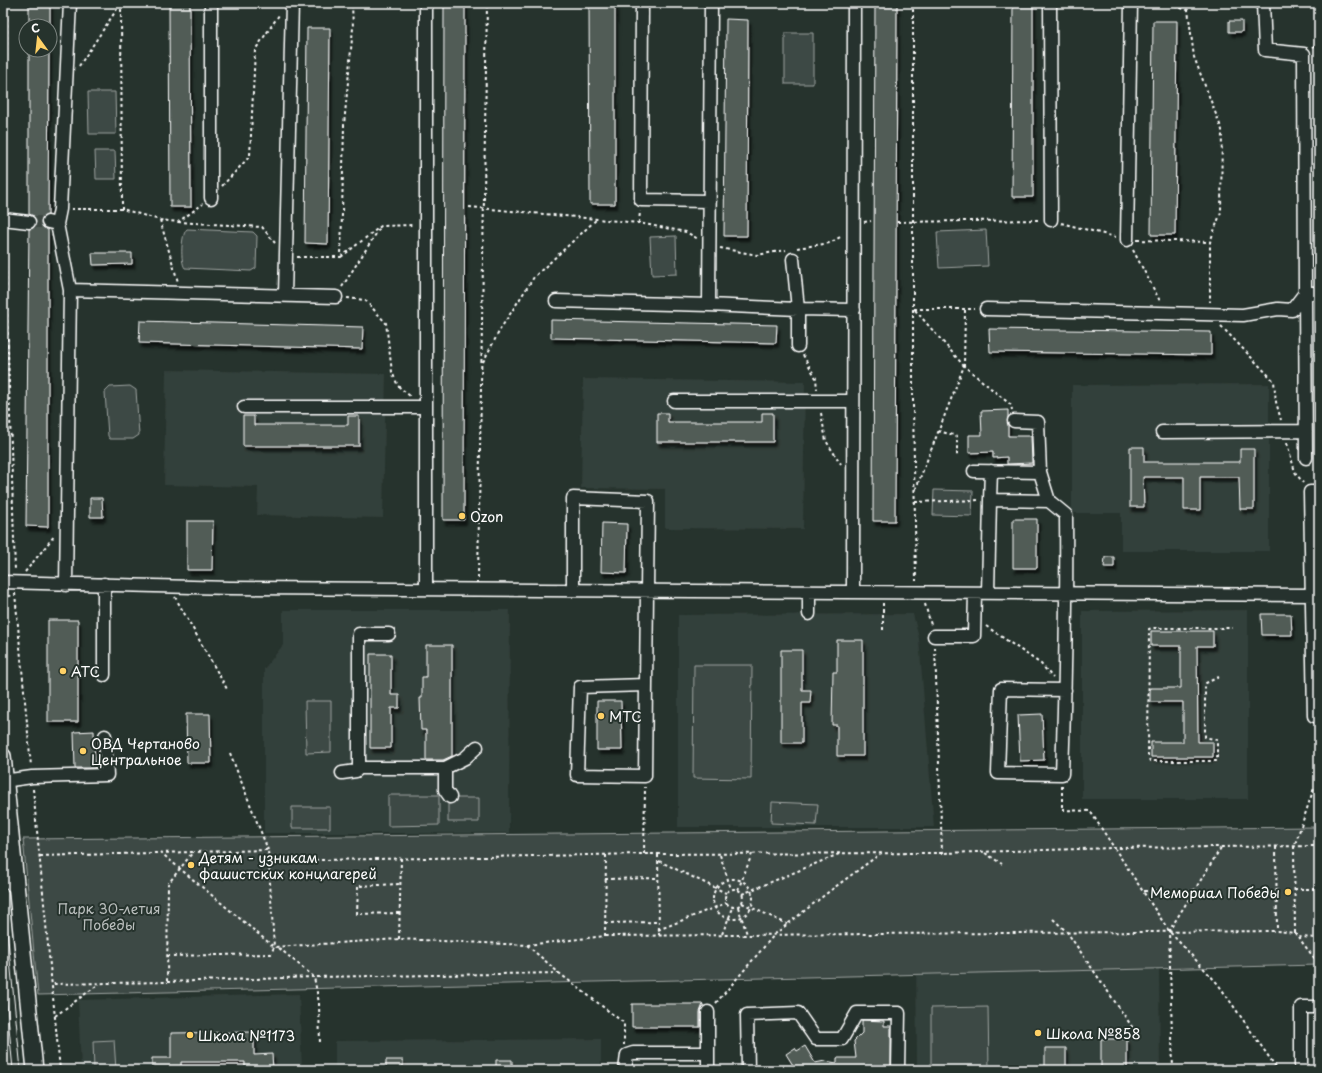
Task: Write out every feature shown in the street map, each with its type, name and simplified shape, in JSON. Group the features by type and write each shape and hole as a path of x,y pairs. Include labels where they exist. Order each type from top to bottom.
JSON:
{"main road":[{"path":"3,756 7,835 16,889 35,1070"}],"street":[{"path":"66,585 70,290 53,223 60,209 70,3"},
{"path":"211,3 211,198"},
{"path":"285,296 292,3"},
{"path":"426,3 426,589"},
{"path":"642,3 641,200 710,201"},
{"path":"709,305 711,3"},
{"path":"853,592 854,3"},
{"path":"1050,3 1051,220"},
{"path":"1127,240 1131,3"},
{"path":"1263,3 1265,50 1304,54 1306,458"},
{"path":"3,219 29,222"},
{"path":"791,253 798,309 798,346"},
{"path":"70,290 336,297"},
{"path":"1305,293 1319,293"},
{"path":"986,309 1243,314 1278,309 1292,310 1305,293"},
{"path":"556,301 854,310"},
{"path":"674,401 853,401"},
{"path":"244,408 426,407"},
{"path":"1014,421 1038,422 1040,472 1049,501 1066,515 1067,594 1065,690 1062,774 998,773 1001,689 1065,690"},
{"path":"1162,432 1306,431"},
{"path":"974,471 1040,472"},
{"path":"988,593 991,471"},
{"path":"1314,492 1316,595 1314,716 1319,716"},
{"path":"573,590 573,498 648,500 647,591 646,685 645,776 577,775 580,687 646,685"},
{"path":"990,500 1049,501"},
{"path":"11,586 104,584 478,590 1316,595"},
{"path":"104,584 104,675"},
{"path":"809,592 809,614"},
{"path":"934,636 974,636 974,593"},
{"path":"359,768 359,634 389,634"},
{"path":"4,781 32,777 107,775 105,736"},
{"path":"342,772 356,771 359,768 445,768 465,758 478,747"},
{"path":"444,794 445,768"},
{"path":"3,881 9,882 16,889"},
{"path":"1301,1070 1301,1007 1319,1006"},
{"path":"708,1012 708,1070"},
{"path":"748,1070 747,1015 798,1013 816,1039 842,1039 857,1013 899,1013 898,1070"},
{"path":"625,1070 627,1055 633,1053 708,1053"}],"path":[{"path":"7,3 3,249 11,586 53,984 54,1016 60,1070"},
{"path":"67,70 79,67 121,3"},
{"path":"121,3 122,209"},
{"path":"341,257 344,125 353,28 352,3"},
{"path":"478,590 487,3"},
{"path":"913,3 914,492 916,593 927,607 934,636 942,853"},
{"path":"1163,3 1188,10 1194,57 1222,130 1221,212 1210,242 1210,314 1274,381 1276,402 1294,472 1314,492"},
{"path":"178,222 211,198 250,156 255,50 280,15"},
{"path":"469,207 484,207 639,223 686,232 710,247 757,255 791,253 830,243"},
{"path":"60,209 122,209 160,220 262,227"},
{"path":"482,364 501,328 534,277 597,219"},
{"path":"160,220 174,272"},
{"path":"897,222 1051,220 1127,240 1210,242"},
{"path":"287,257 341,257 381,226 426,225"},
{"path":"381,226 336,297 365,300 386,323 392,372 398,386 419,406 426,407"},
{"path":"1127,240 1166,313"},
{"path":"914,309 986,309"},
{"path":"914,309 964,366 1011,405 1014,421"},
{"path":"914,492 964,366 966,310"},
{"path":"798,346 816,378 818,392"},
{"path":"820,406 826,441 853,481"},
{"path":"938,431 957,436 957,458"},
{"path":"915,502 990,500"},
{"path":"3,599 11,586 68,519"},
{"path":"170,586 227,689"},
{"path":"883,599 883,632"},
{"path":"974,612 987,627 1041,664 1065,690"},
{"path":"1219,677 1206,683 1205,686 1205,737 1217,740 1217,761 1150,761 1148,758 1149,629 1233,628"},
{"path":"167,956 271,954 274,947 268,850 230,753"},
{"path":"1062,774 1062,810 1090,811 1144,891 1169,932 1218,984 1278,1070"},
{"path":"644,854 645,776"},
{"path":"1314,788 1294,847 1295,933 1319,964"},
{"path":"1173,1070 1169,932 1222,846"},
{"path":"268,861 644,854 720,855 984,853 1114,848 1319,846"},
{"path":"1276,847 1277,931"},
{"path":"40,856 268,850"},
{"path":"160,852 274,947 399,939 527,945 605,936 722,934 1277,931 1295,933"},
{"path":"167,982 168,884 193,852"},
{"path":"742,894 840,853"},
{"path":"708,1012 775,934 882,853"},
{"path":"984,853 1002,864"},
{"path":"658,854 657,878 659,936"},
{"path":"738,890 752,854"},
{"path":"605,936 606,855"},
{"path":"720,855 732,889"},
{"path":"399,939 401,859"},
{"path":"658,861 726,893"},
{"path":"605,879 657,878"},
{"path":"728,879 742,880 752,890 752,907 741,917 729,918 723,915 715,907 714,896 716,889 728,879"},
{"path":"399,913 357,914 358,886 400,884"},
{"path":"726,893 732,889 738,890 742,894 742,903 738,907 733,908 726,903"},
{"path":"1294,889 1319,889"},
{"path":"1144,891 1195,890"},
{"path":"726,893 726,903"},
{"path":"658,930 726,903"},
{"path":"742,903 787,924"},
{"path":"738,907 747,934"},
{"path":"722,934 733,908"},
{"path":"1053,919 1067,932 1135,1031"},
{"path":"605,923 658,922"},
{"path":"1298,937 1319,938"},
{"path":"527,945 559,973 624,1023 624,1045 627,1055"},
{"path":"278,947 314,977 319,1003 320,1045"},
{"path":"53,984 100,984 314,977 559,973"},
{"path":"54,1016 100,984"}],"shaded area":[{"path":"166,370 386,374 383,518 257,515 258,487 164,485"},
{"path":"583,379 805,382 803,529 665,528 665,489 581,488"},
{"path":"1269,384 1269,551 1121,551 1121,513 1072,513 1072,385"},
{"path":"283,610 510,610 509,833 264,833 264,669 283,645"},
{"path":"1248,610 1248,799 1082,799 1082,611"},
{"path":"913,614 919,638 934,827 678,827 678,615"},
{"name":"Школа №858","path":"916,947 1159,962 1160,1070 917,1070"},
{"name":"Школа №1173","path":"299,994 302,1070 81,1070 78,1000"},
{"path":"601,1039 601,1070 335,1070 335,1041"}],"green space":[{"path":"785,33 813,33 813,84 785,84"},
{"path":"88,92 115,92 116,134 89,134"},
{"path":"95,151 115,151 116,179 96,179"},
{"path":"187,229 253,232 257,236 256,268 251,271 185,268 182,260 182,248 183,236"},
{"path":"986,230 988,266 939,268 937,232"},
{"path":"676,236 677,274 652,275 650,237"},
{"path":"130,386 136,390 139,435 133,439 110,439 108,436 105,392 110,387"},
{"path":"934,490 973,491 972,516 933,515"},
{"path":"694,665 752,665 751,779 693,778"},
{"path":"305,701 331,701 331,752 306,753"},
{"path":"388,795 439,795 439,825 388,826"},
{"path":"448,798 479,798 479,822 448,822"},
{"path":"772,802 818,804 816,825 771,823"},
{"path":"292,807 330,807 330,828 292,828"},
{"name":"Парк 30-летия Победы","path":"1319,827 1319,965 38,995 23,839"},
{"path":"988,1007 989,1070 931,1070 931,1008"},
{"path":"114,1040 116,1070 94,1070 93,1041"}],"building":[{"path":"29,3 50,3 50,18 29,18"},
{"path":"169,3 190,3 191,207 170,207"},
{"path":"444,3 465,3 464,520 443,520"},
{"path":"589,3 615,3 615,204 590,204"},
{"path":"875,3 897,3 895,521 873,521"},
{"path":"1013,3 1033,3 1033,197 1012,197"},
{"path":"726,19 748,20 747,236 724,236"},
{"path":"1153,21 1177,21 1175,235 1151,235"},
{"path":"1229,21 1242,21 1242,32 1229,32"},
{"path":"307,28 330,28 328,244 305,243"},
{"path":"29,58 49,58 48,215 43,217 41,221 43,227 48,230 48,527 26,526 29,229 35,227 36,222 34,216 29,214"},
{"path":"92,253 132,253 132,264 93,265"},
{"path":"551,320 777,325 776,343 551,338"},
{"path":"140,321 363,327 362,349 139,343"},
{"path":"989,329 1211,332 1211,355 990,352"},
{"path":"1008,410 1008,436 1031,436 1032,463 1007,464 1007,457 993,458 993,452 969,453 969,435 982,435 981,411"},
{"path":"657,413 668,413 668,422 762,422 762,413 773,413 773,442 657,442"},
{"path":"243,416 254,416 254,425 348,425 348,416 359,416 359,446 243,446"},
{"path":"1130,447 1144,447 1144,462 1240,462 1240,449 1254,449 1254,509 1240,509 1239,477 1200,477 1200,510 1184,510 1184,477 1143,477 1144,507 1130,507"},
{"path":"90,498 102,498 103,517 90,517"},
{"path":"1013,519 1037,519 1037,568 1013,568"},
{"path":"187,521 213,521 212,570 187,570"},
{"path":"602,523 627,524 626,573 601,572"},
{"path":"1105,557 1114,557 1114,567 1104,567"},
{"path":"1261,614 1291,614 1292,635 1262,635"},
{"name":"АТС","path":"48,620 78,620 78,722 48,722"},
{"path":"1151,631 1213,631 1213,646 1197,646 1198,742 1213,742 1213,757 1151,757 1151,742 1183,742 1183,702 1150,702 1150,688 1181,688 1181,646 1151,646"},
{"path":"837,640 863,640 863,756 837,756 837,725 832,725 833,672 837,672"},
{"path":"426,645 452,645 452,756 443,760 426,760 426,730 421,730 420,698 422,698 422,677 426,677"},
{"path":"781,650 802,650 802,690 811,690 810,703 802,703 802,743 781,743"},
{"path":"370,654 391,654 391,695 399,695 399,708 391,708 391,748 370,748"},
{"path":"597,701 621,701 622,750 597,750"},
{"path":"186,714 210,714 211,763 187,763"},
{"path":"1042,714 1044,760 1020,761 1018,715"},
{"path":"94,731 95,768 75,768 74,732"},
{"path":"632,1004 703,1004 700,1012 700,1027 632,1027"},
{"path":"862,1020 884,1021 884,1026 891,1026 891,1070 796,1070 786,1054 795,1048 797,1051 805,1046 815,1063 825,1061 837,1063 837,1058 856,1058 854,1041 862,1033"},
{"path":"254,1032 254,1055 272,1054 273,1070 245,1070 245,1062 181,1062 181,1070 152,1070 152,1058 171,1058 171,1033"},
{"path":"1101,1039 1127,1039 1127,1070 1101,1070"},
{"path":"1045,1048 1066,1048 1066,1070 1045,1070"},
{"path":"386,1060 403,1060 403,1070 386,1070"},
{"path":"496,1060 512,1060 512,1070 496,1070"}],"tunnel":[{"path":"29,222 48,222"}],"tram line":[{"path":"3,890 21,1070"},
{"path":"3,963 13,1070"}],"place":[{"name":"Ozon","path":"462,516"},
{"name":"АТС","path":"63,671"},
{"name":"МТС","path":"601,716"},
{"name":"ОВД Чертаново Центральное","path":"83,751"},
{"name":"Детям - узникам фашистских концлагерей","path":"191,865"},
{"name":"Мемориал Победы","path":"1288,892"},
{"name":"Школа №858","path":"1038,1033"},
{"name":"Школа №1173","path":"190,1035"}]}
